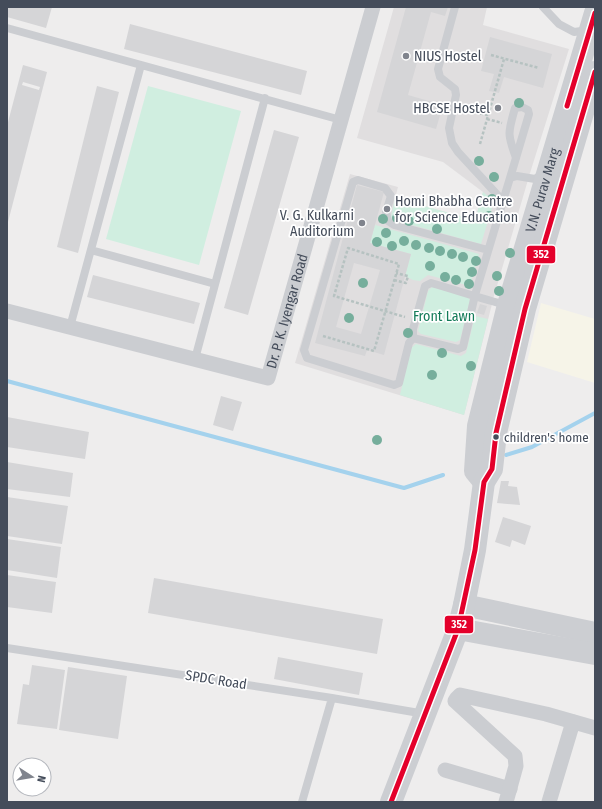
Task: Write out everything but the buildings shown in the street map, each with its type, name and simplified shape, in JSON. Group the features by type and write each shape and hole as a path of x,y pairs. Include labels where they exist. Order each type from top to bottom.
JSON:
{"street":[{"name":"Dr. P. K. Iyengar Road","path":"7,311 268,378 372,7"},
{"name":"V.N. Purav Marg","path":"516,307 548,171 593,24"},
{"name":"V.N. Purav Marg","path":"391,802 458,629 475,550 484,482 475,471 478,426 516,307 595,72"},
{"path":"464,605 595,633"},
{"path":"458,629 595,654"},
{"path":"445,770 508,795 516,766 514,756 455,702 460,695 546,714 595,728"},
{"path":"549,802 573,722"}],"lane":[{"path":"454,7 438,69 440,77 455,89 456,95 449,128 452,143 458,152 503,201"},
{"path":"543,7 559,24 574,32 593,24"},
{"path":"7,29 141,64 341,120"},
{"path":"70,327 141,64"},
{"path":"195,359 265,98"},
{"path":"413,338 458,349 462,347 475,295 488,250 510,178 516,158 529,114 528,110 522,107 515,108 508,132 516,158"},
{"path":"510,178 517,176 535,179 548,171"},
{"path":"488,250 394,225 388,221 386,212 391,196 385,188 358,180 353,182 304,350 307,358 394,385 399,383 409,343 413,338 415,320 425,286 430,282 516,307"},
{"path":"91,250 215,284"},
{"name":"SPDC Road","path":"7,648 332,698 424,714"},
{"path":"302,802 332,698"}],"path":[{"path":"491,55 539,68"},
{"path":"480,144 504,58"},
{"path":"488,115 478,113 479,109 489,112"},
{"path":"323,336 374,351 385,311 399,264 348,248 334,296 385,311 415,320"},
{"path":"394,280 406,283 408,276 396,273"}],"shaded area":[{"name":"Homi Bhabha Centre for Science Education","path":"394,7 487,7 483,25 569,49 530,173 494,296 464,415 295,363 350,174 398,187 395,198 475,220 483,192 443,162 357,138"},
{"path":"541,303 595,319 595,383 527,362"}],"green space":[{"path":"148,86 241,111 199,265 106,239"},
{"path":"483,192 494,201 481,244 394,220 391,217 395,198 475,220"},
{"path":"375,225 479,254 470,286 428,275 420,281 413,280 405,276 411,254 370,243"},
{"name":"Front Lawn","path":"432,287 467,296 470,300 460,340 456,342 421,334 418,331 428,291"},
{"path":"475,316 488,319 464,415 400,395 411,348 416,344 461,356 466,353"}],"waterway":[{"path":"7,381 404,488 443,475"},
{"path":"506,455 532,447 595,413"}],"transit line":[{"name":"352","path":"567,106 595,13"},
{"name":"352","path":"391,802 458,629 475,550 484,482 492,469 496,433 525,309 595,72"}],"place":[{"name":"NIUS Hostel","path":"406,56"},
{"name":"HBCSE Hostel","path":"498,108"},
{"name":"Homi Bhabha Centre for Science Education","path":"387,209"},
{"name":"V. G. Kulkarni Auditorium","path":"362,223"},
{"name":"children's home","path":"496,437"}]}
